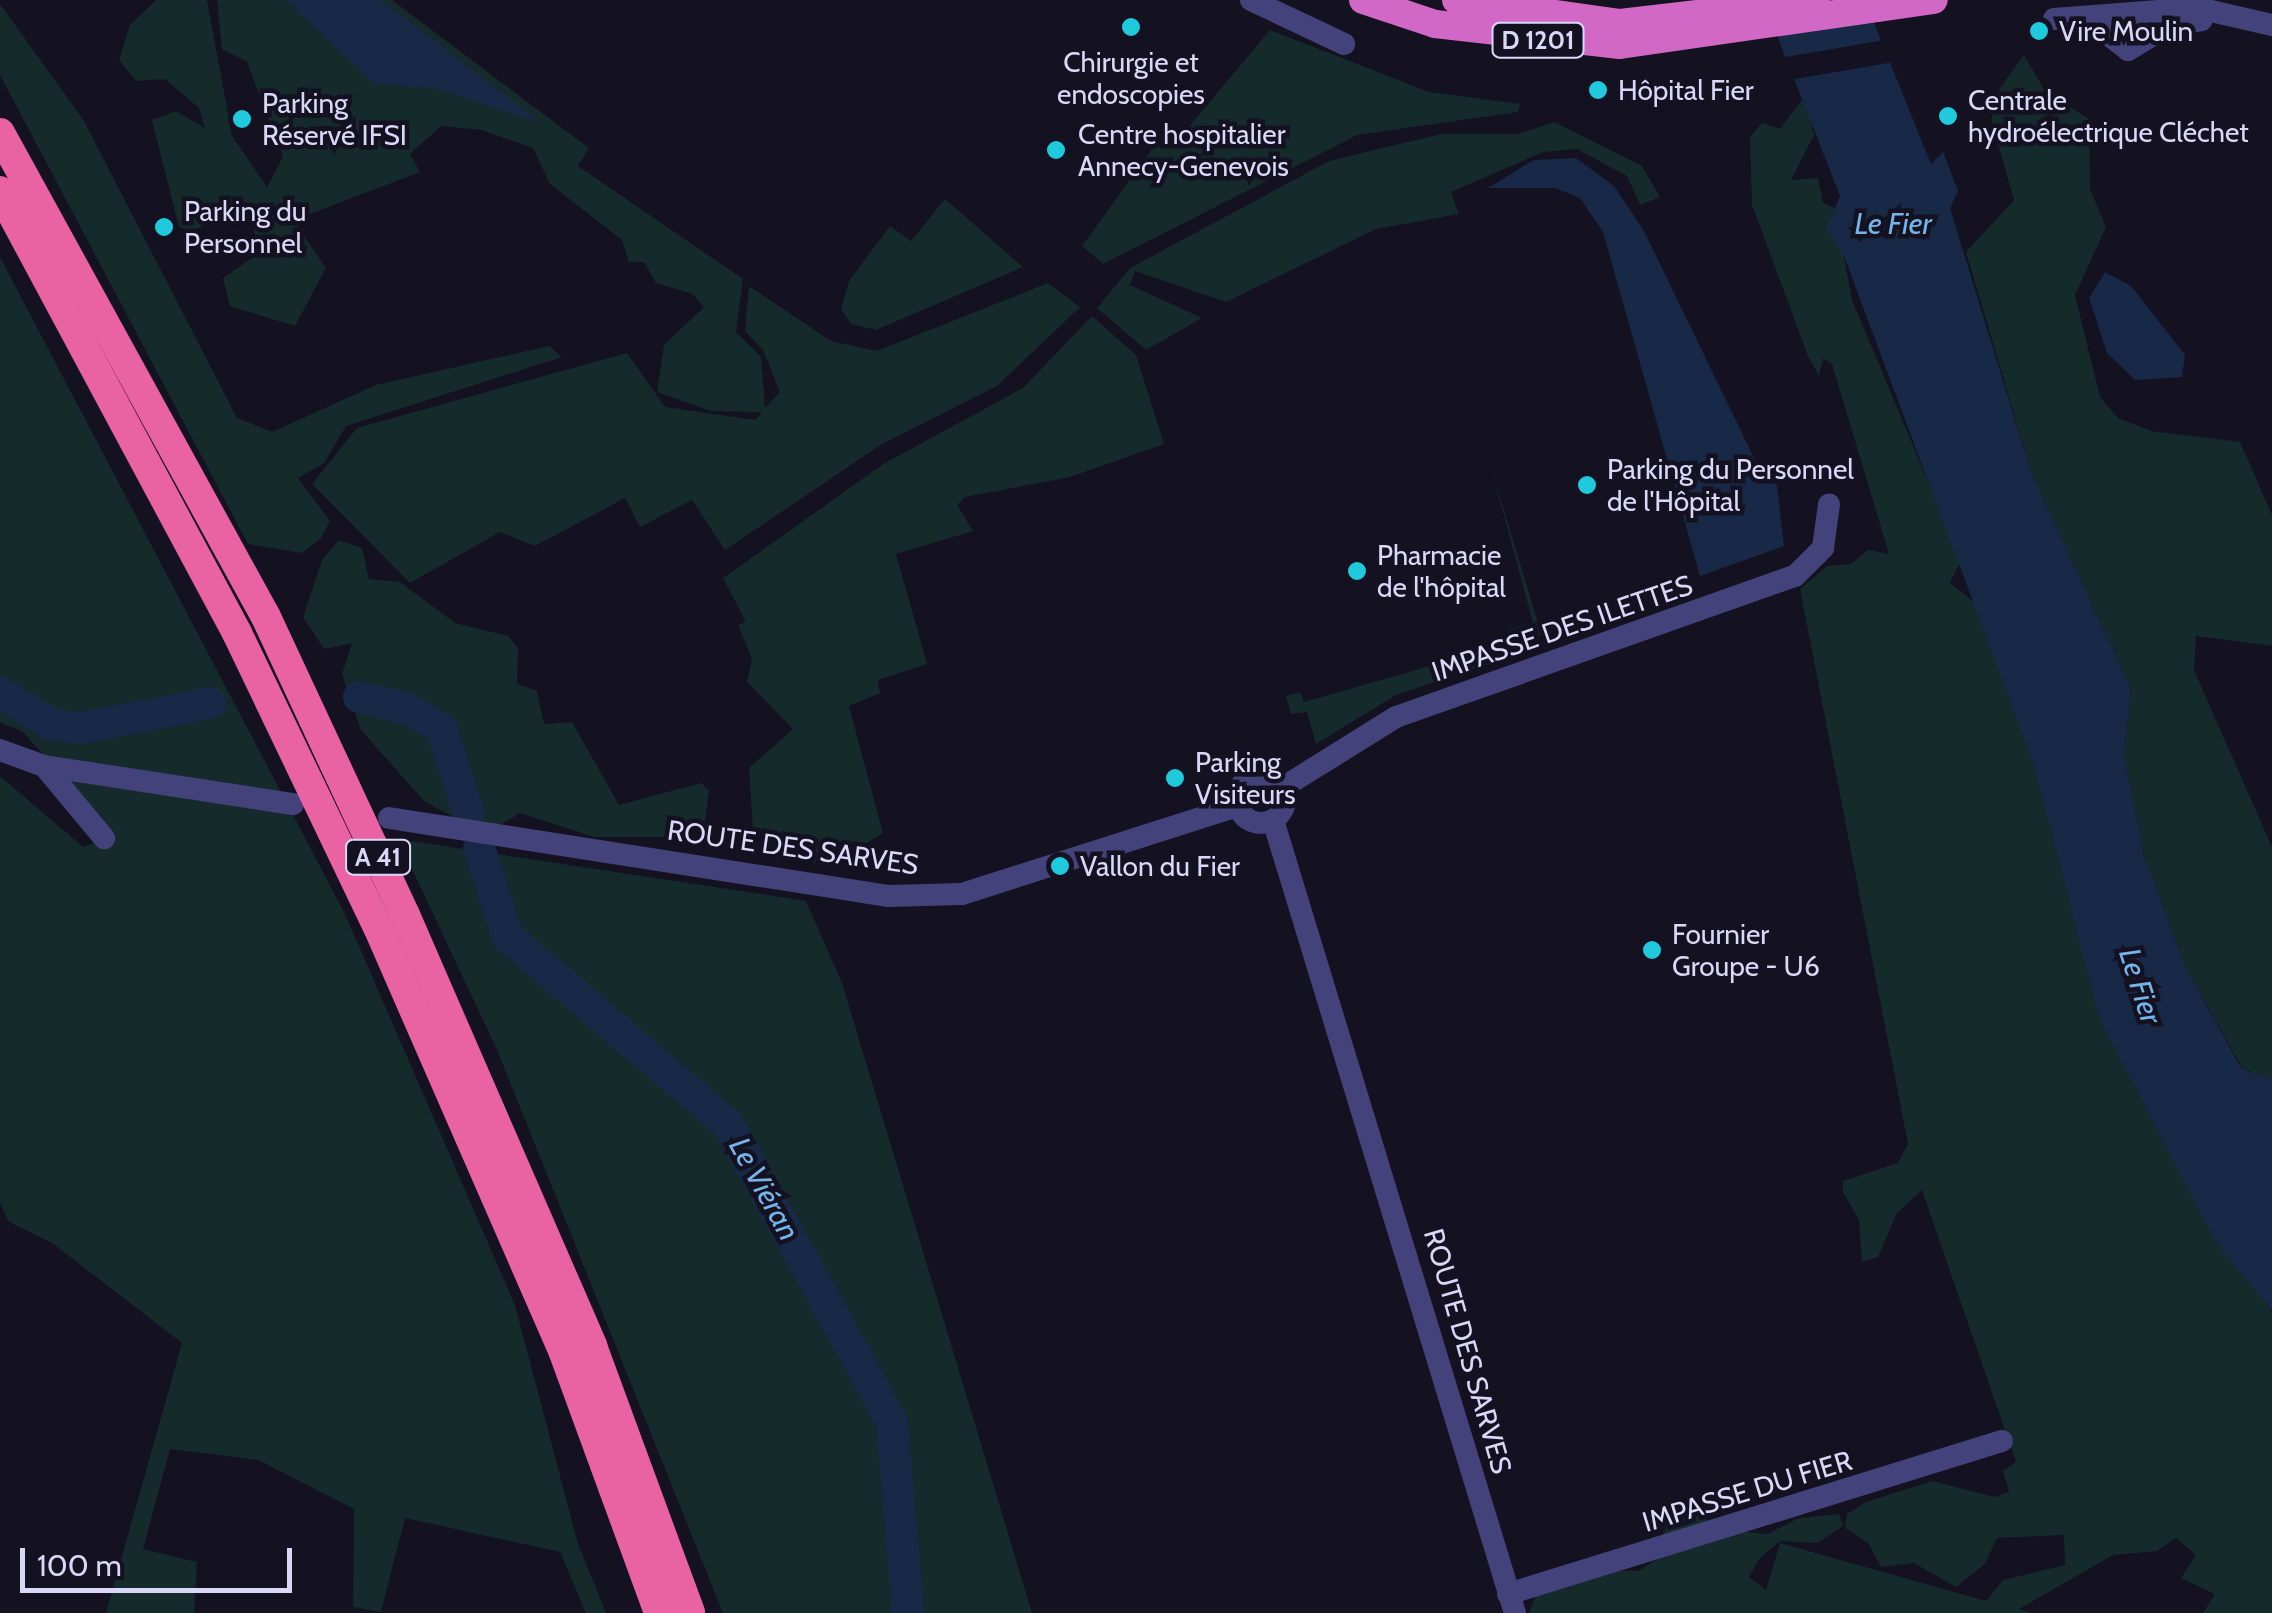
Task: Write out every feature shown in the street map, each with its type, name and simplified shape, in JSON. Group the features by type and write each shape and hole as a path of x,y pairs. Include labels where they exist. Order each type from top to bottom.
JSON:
{"highway":[{"name":"D 1201","path":"1363,0 1523,38 1643,33 1934,0"},
{"name":"D 1201","path":"1456,0 1643,33"},
{"path":"1643,33 1816,0"},
{"name":"A 41","path":"0,133 266,618 389,880 497,1114 690,1613"},
{"name":"A 41","path":"0,191 236,633 378,927 564,1352 659,1613"}],"street":[{"path":"1251,0 1344,44"},
{"path":"2058,25 2108,22 2198,8 2272,25"},
{"path":"2108,22 2128,50 2168,26 2244,17"},
{"name":"IMPASSE DES ILETTES","path":"1282,788 1396,717 1795,576 1822,548 1829,504"},
{"path":"0,750 44,766 292,804"},
{"path":"44,766 104,838"},
{"path":"1253,776 1282,788 1273,820 1252,822 1238,806 1253,776"},
{"name":"ROUTE DES SARVES","path":"389,818 888,896 962,894 1238,806"},
{"name":"ROUTE DES SARVES","path":"1273,820 1512,1603"},
{"name":"IMPASSE DU FIER","path":"1512,1603 2002,1441"}],"green space":[{"path":"156,0 207,0 232,136 267,187 283,157 247,62 222,49 217,0 392,0 589,148 578,166 743,279 736,332 761,357 765,408 780,392 763,350 745,331 749,286 831,341 877,351 1048,283 1080,307 997,386 882,444 725,550 692,500 640,527 625,498 535,546 500,532 410,583 312,484 357,428 627,353 665,407 755,420 762,412 711,411 657,392 664,345 704,307 693,294 656,283 644,262 629,262 622,240 550,184 533,148 482,130 441,126 410,154 420,172 302,217 298,227 326,268 295,326 230,306 223,278 258,254 252,221 234,206 191,233 179,227 152,120 176,111 205,128 199,108 165,79 136,81 119,60 130,25"},
{"path":"0,4 84,121 237,418 272,432 376,385 549,346 562,357 346,426 324,463 298,478 330,521 321,538 302,553 248,544 0,75"},
{"path":"1270,30 1429,92 1520,104 1518,112 1357,135 1103,264 1082,246 1152,149 1187,129"},
{"path":"2024,55 2045,91 2089,119 2090,189 2106,227 2075,295 2100,397 2118,418 2151,431 2240,442 2272,515 2272,646 2196,636 2194,670 2272,847 2272,1079 2243,1069 2186,969 2144,855 2124,754 2131,689 2031,472 1966,252 2014,200 1991,120 1998,91"},
{"path":"1804,97 1814,135 1791,180 1818,178 1823,203 1835,208 1852,300 1961,560 1950,583 1975,603 2272,1313 2272,1613 2203,1613 2215,1594 2181,1578 2196,1555 2176,1538 2157,1551 2113,1555 2019,1609 2031,1613 1529,1613 1536,1595 1600,1570 1639,1571 1666,1553 1662,1520 1682,1510 1705,1516 1709,1528 1767,1534 1799,1518 1839,1514 1843,1526 1817,1543 1780,1541 1760,1558 1749,1577 1766,1590 1780,1543 1986,1601 2003,1580 2065,1565 2064,1535 1997,1538 1985,1564 1956,1587 1914,1563 1881,1567 1868,1543 1845,1528 1847,1514 1866,1502 1932,1481 1995,1497 2009,1492 2003,1471 2016,1462 1922,1190 1897,1213 1878,1257 1862,1262 1859,1220 1843,1192 1843,1181 1898,1163 1908,1144 1800,589 1827,566 1851,564 1868,550 1889,554 1832,364 1823,358 1819,376 1808,356 1752,205 1750,137 1762,123 1780,129"},
{"path":"1554,122 1642,166 1660,197 1640,205 1627,176 1577,149 1543,152 1451,192 1459,214 1376,229 1226,302 1135,271 1130,285 1202,318 1146,350 1097,308 1130,268 1329,161 1441,134 1519,134"},
{"path":"945,199 1023,267 876,330 851,324 841,309 849,281 890,226 911,241"},
{"path":"0,257 345,914 515,1305 578,1544 606,1613 586,1613 560,1552 405,1518 381,1612 353,1607 354,1509 258,1460 170,1449 143,1549 197,1562 194,1613 106,1613 182,1343 52,1243 9,1222 0,1203 0,776 83,847 116,835 23,732 0,722"},
{"path":"1092,316 1136,355 1164,444 1070,477 965,497 957,505 973,531 896,554 927,664 878,680 880,693 849,706 883,833 867,843 869,868 771,858 774,836 753,831 749,768 793,729 747,682 752,659 738,625 746,622 723,578 885,463 1023,388"},
{"path":"1491,467 1541,633 1531,650 1396,695 1316,744 1307,712 1291,714 1286,696 1300,692 1304,702 1510,643 1508,630 1533,623"},
{"path":"339,540 362,548 369,579 400,582 455,623 508,636 518,648 517,684 537,691 544,724 572,722 619,805 701,783 709,791 705,821 670,837 594,837 520,813 499,826 455,818 424,801 361,730 342,674 352,643 324,649 303,617 322,560"},
{"path":"398,839 806,901 842,983 1032,1613 723,1613 497,1050"}],"water":[{"path":"286,0 381,0 541,123 437,89 373,83"},
{"name":"Le Fier","path":"1763,0 1865,0 1931,164 1943,152 1958,191 1950,208 2031,472 2131,689 2124,754 2144,855 2186,969 2242,1069 2272,1079 2272,1310 2215,1241 2099,1018 2034,765 1844,256 1826,229 1840,196"},
{"path":"1576,158 1614,186 1644,231 1758,466 1777,486 1784,546 1700,576 1603,232 1580,198 1555,188 1488,188 1534,160"},
{"path":"2105,272 2131,286 2185,355 2182,377 2135,380 2107,353 2089,298"}],"pier":[{"path":"1885,40 1894,62 1789,80 1780,58"}],"waterway":[{"name":"Le Viéran","path":"0,692 52,725 81,728 211,703"},
{"name":"Le Viéran","path":"359,697 409,709 442,730 469,814"},
{"name":"Le Viéran","path":"479,848 508,937 728,1124 892,1422 908,1613"}],"place":[{"name":"Chirurgie et endoscopies","path":"1131,27"},
{"name":"Vire Moulin","path":"2039,31"},
{"name":"Hôpital Fier","path":"1598,90"},
{"name":"Centrale hydroélectrique Cléchet","path":"1948,116"},
{"name":"Parking Réservé IFSI","path":"242,119"},
{"name":"Centre hospitalier Annecy-Genevois","path":"1056,150"},
{"name":"Parking du Personnel","path":"164,227"},
{"name":"Parking du Personnel de l'Hôpital","path":"1587,485"},
{"name":"Pharmacie de l'hôpital","path":"1357,571"},
{"name":"Parking Visiteurs","path":"1175,778"},
{"name":"Vallon du Fier","path":"1060,866"},
{"name":"Fournier Groupe - U6","path":"1652,950"}]}
